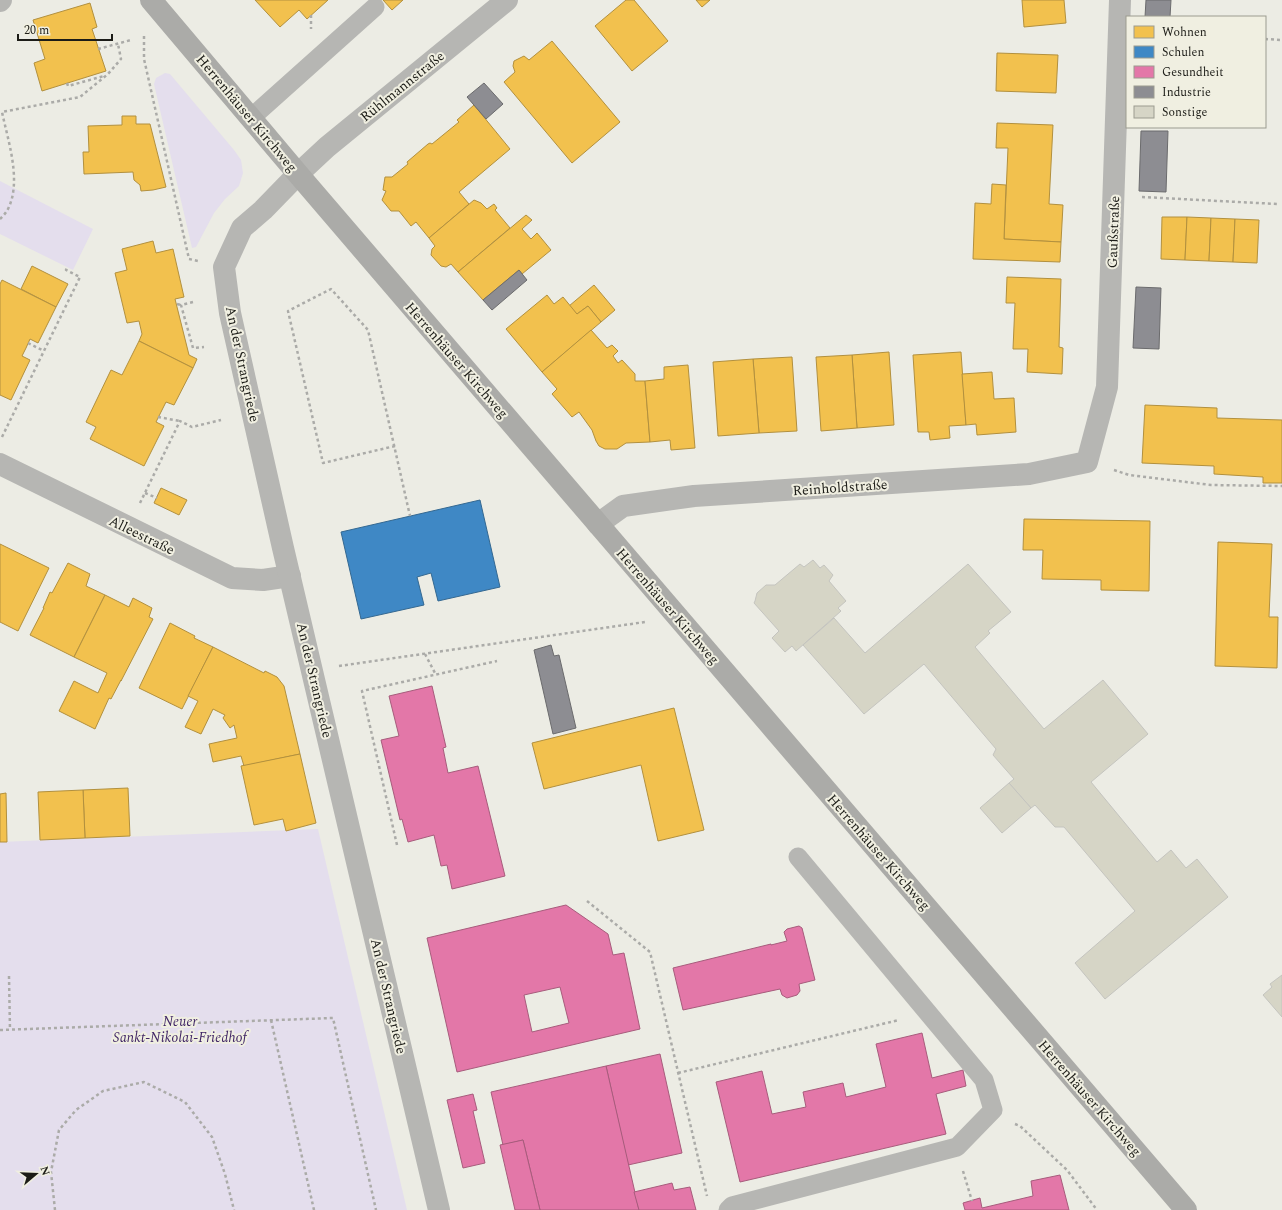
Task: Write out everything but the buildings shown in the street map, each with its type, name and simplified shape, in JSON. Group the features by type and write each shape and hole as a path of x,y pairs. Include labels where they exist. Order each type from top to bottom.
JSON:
{"street":[{"name":"Herrenhäuser Kirchweg","path":"152,0 298,174 1186,1210"},
{"name":"Rühlmannstraße","path":"298,174 327,147 507,0"},
{"name":"Gaußstraße","path":"1087,462 1108,387 1120,0"},
{"path":"224,267 242,228 263,210 298,174"},
{"name":"An der Strangriede","path":"224,267 230,313 290,576 440,1210"},
{"name":"Reinholdstraße","path":"598,524 623,506 694,496 1029,474 1087,462"},
{"name":"Alleestraße","path":"0,464 232,578 263,580 290,576"}],"lane":[{"path":"251,118 375,7"},
{"path":"731,1209 957,1148 992,1110 984,1080 798,856"}],"path":[{"path":"144,29 144,59 189,259 224,267"},
{"path":"1266,39 1282,40"},
{"path":"98,49 131,40"},
{"path":"0,219 8,210 13,193 15,176 2,112 80,97 106,75 121,59 118,44"},
{"path":"67,83 68,86 106,75"},
{"path":"1115,196 1277,204"},
{"path":"2,438 80,277 66,270 67,267"},
{"path":"395,446 323,463 288,311 331,289 368,330 395,446 410,516"},
{"path":"177,304 181,305 193,302"},
{"path":"181,305 193,348 204,347"},
{"path":"28,343 44,351"},
{"path":"158,417 180,421 192,427 221,420"},
{"path":"139,505 180,421"},
{"path":"1087,462 1129,475 1204,484 1282,486"},
{"path":"145,493 156,498"},
{"path":"313,670 678,617"},
{"path":"425,654 436,675"},
{"path":"397,845 362,691 497,661"},
{"path":"587,902 650,952 708,1202"},
{"path":"8,976 10,1030"},
{"path":"678,1073 929,1013"},
{"path":"0,1030 334,1018 376,1210"},
{"path":"272,1020 314,1210"},
{"path":"55,1210 51,1172 59,1130 76,1110 103,1091 144,1082 185,1102 212,1137 225,1174 234,1210"},
{"path":"992,1110 1009,1122 1020,1126 1067,1170 1097,1210"}],"green space":[{"path":"165,73 170,74 241,160 243,173 239,186 225,199 214,213 196,247 192,248 154,84 156,78"},
{"path":"0,181 93,229 73,270 0,234"},
{"name":"Neuer Sankt-Nikolai-Friedhof","path":"318,829 407,1210 0,1210 0,842"}]}
